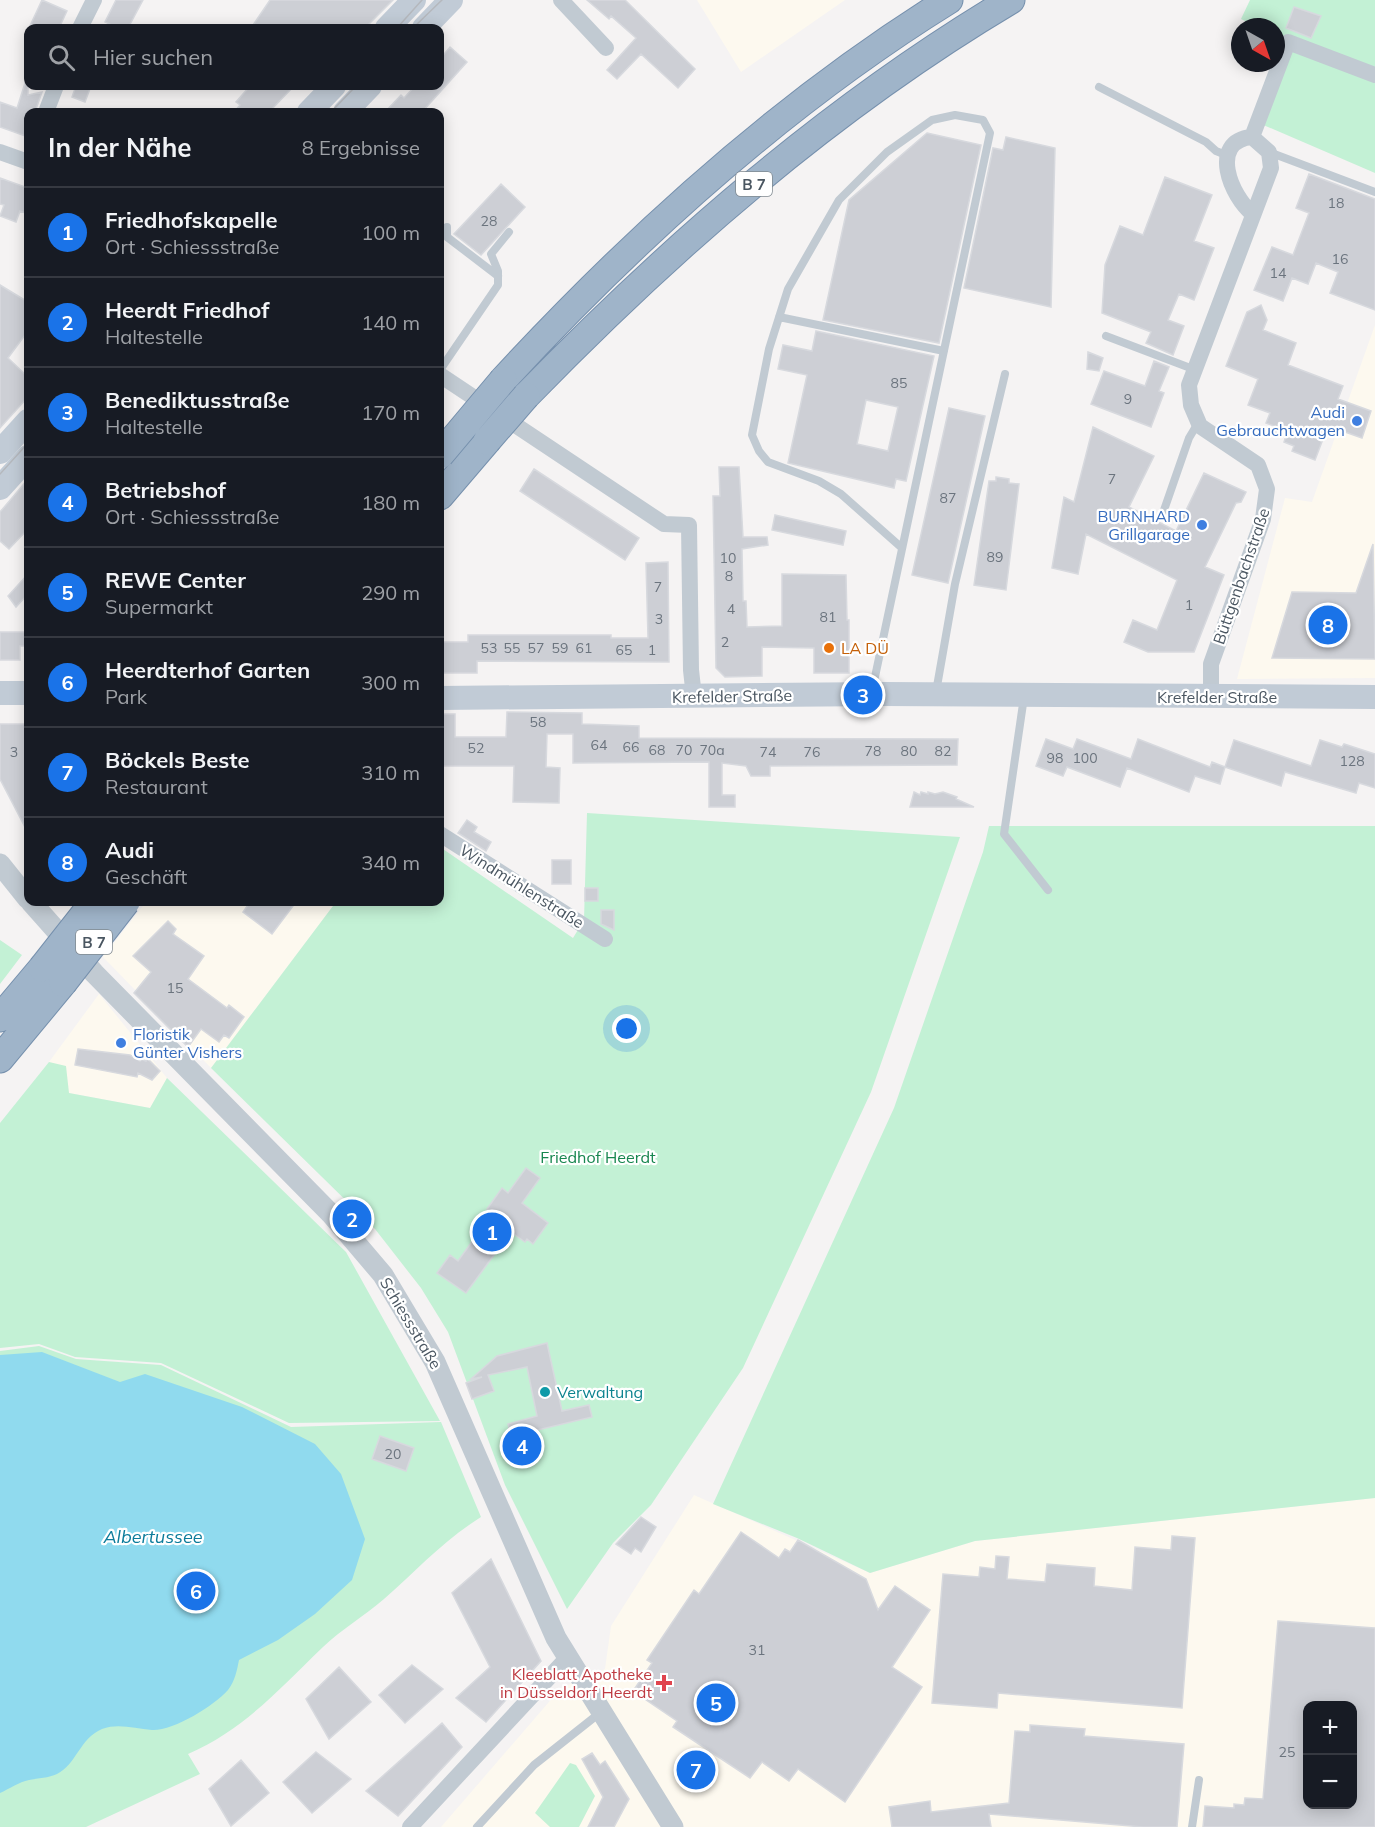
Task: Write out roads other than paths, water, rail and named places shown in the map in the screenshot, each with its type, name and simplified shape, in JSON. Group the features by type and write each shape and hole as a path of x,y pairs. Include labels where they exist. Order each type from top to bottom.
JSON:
{"highway":[{"name":"B 7","path":"444,450 503,380 570,308 647,234 726,165 851,68 949,0"},
{"name":"B 7","path":"444,491 526,396 592,327 738,197 881,86 1009,1"},
{"name":"B 7","path":"0,1059 52,976 92,906"},
{"name":"B 7","path":"0,1018 52,976 122,906"}],"main road":[{"path":"391,24 414,0"},
{"path":"428,24 451,0"},
{"path":"313,108 330,90"},
{"path":"349,108 366,90"},
{"path":"0,452 24,425"},
{"path":"0,488 24,461"},
{"path":"0,693 24,693"},
{"name":"Krefelder Straße","path":"444,698 871,694 1024,697 1375,697"}],"street":[{"path":"82,24 94,0"},
{"path":"561,0 606,48"},
{"path":"1253,214 1239,201 1226,155 1234,144 1252,137 1288,42 1375,75"},
{"path":"48,108 54,90"},
{"path":"1198,423 1189,393 1194,369 1271,168 1269,152 1252,137"},
{"path":"0,152 24,161"},
{"path":"444,378 492,415 664,524 689,525 691,670 694,697"},
{"name":"Büttgenbachstraße","path":"1198,423 1211,436 1258,465 1267,489 1263,519 1211,664 1211,697"},
{"name":"Windmühlenstraße","path":"444,837 605,939"},
{"name":"Schiessstraße","path":"0,864 24,893"},
{"name":"Schiessstraße","path":"36,906 201,1084 325,1207 383,1275 435,1362 524,1569 568,1657 672,1827"},
{"path":"410,1827 568,1657"}],"lane":[{"path":"1099,87 1206,142 1216,151 1226,155"},
{"path":"871,694 944,351 990,133 983,120 968,116 955,115 932,120 887,152 839,200 788,289 769,349 752,435 759,451 768,462 819,481 841,494 902,548"},
{"path":"1269,152 1375,192"},
{"path":"447,227 447,237 498,276"},
{"path":"444,363 498,285 498,276 491,254 509,232"},
{"path":"779,316 944,351"},
{"path":"1106,336 1194,369"},
{"path":"936,695 955,584 1005,374"},
{"path":"1163,513 1189,438 1198,423"},
{"path":"1024,697 1004,834 1048,890"},
{"path":"477,1827 534,1765 602,1712"},
{"path":"1192,1827 1198,1780"}],"water":[{"name":"Albertussee","path":"42,1352 120,1382 145,1374 242,1407 315,1444 341,1474 365,1539 352,1580 315,1614 278,1640 239,1660 230,1687 213,1703 182,1722 161,1729 121,1726 102,1729 88,1739 69,1764 57,1774 25,1781 0,1793 0,1355"}],"tram line":[{"path":"401,24 422,0"},
{"path":"417,24 442,0"},
{"path":"335,108 352,90"},
{"path":"0,474 24,447"}],"place":[{"name":"Audi Gebrauchtwagen","path":"1357,421"},
{"name":"BURNHARD Grillgarage","path":"1202,525"},
{"name":"Audi","path":"1328,625"},
{"name":"LA DÜ","path":"829,648"},
{"name":"Benediktusstraße","path":"863,695"},
{"name":"Floristik Günter Vishers","path":"121,1043"},
{"name":"Heerdt Friedhof","path":"352,1219"},
{"name":"Friedhofskapelle","path":"492,1232"},
{"name":"Verwaltung","path":"545,1392"},
{"name":"Betriebshof","path":"522,1446"},
{"name":"Heerdterhof Garten","path":"196,1591"},
{"name":"Kleeblatt Apotheke in Düsseldorf Heerdt","path":"664,1683"},
{"name":"REWE Center","path":"716,1703"},
{"name":"Böckels Beste","path":"696,1770"}],"park label":[{"name":"Friedhof Heerdt","path":"598,1157"}]}
